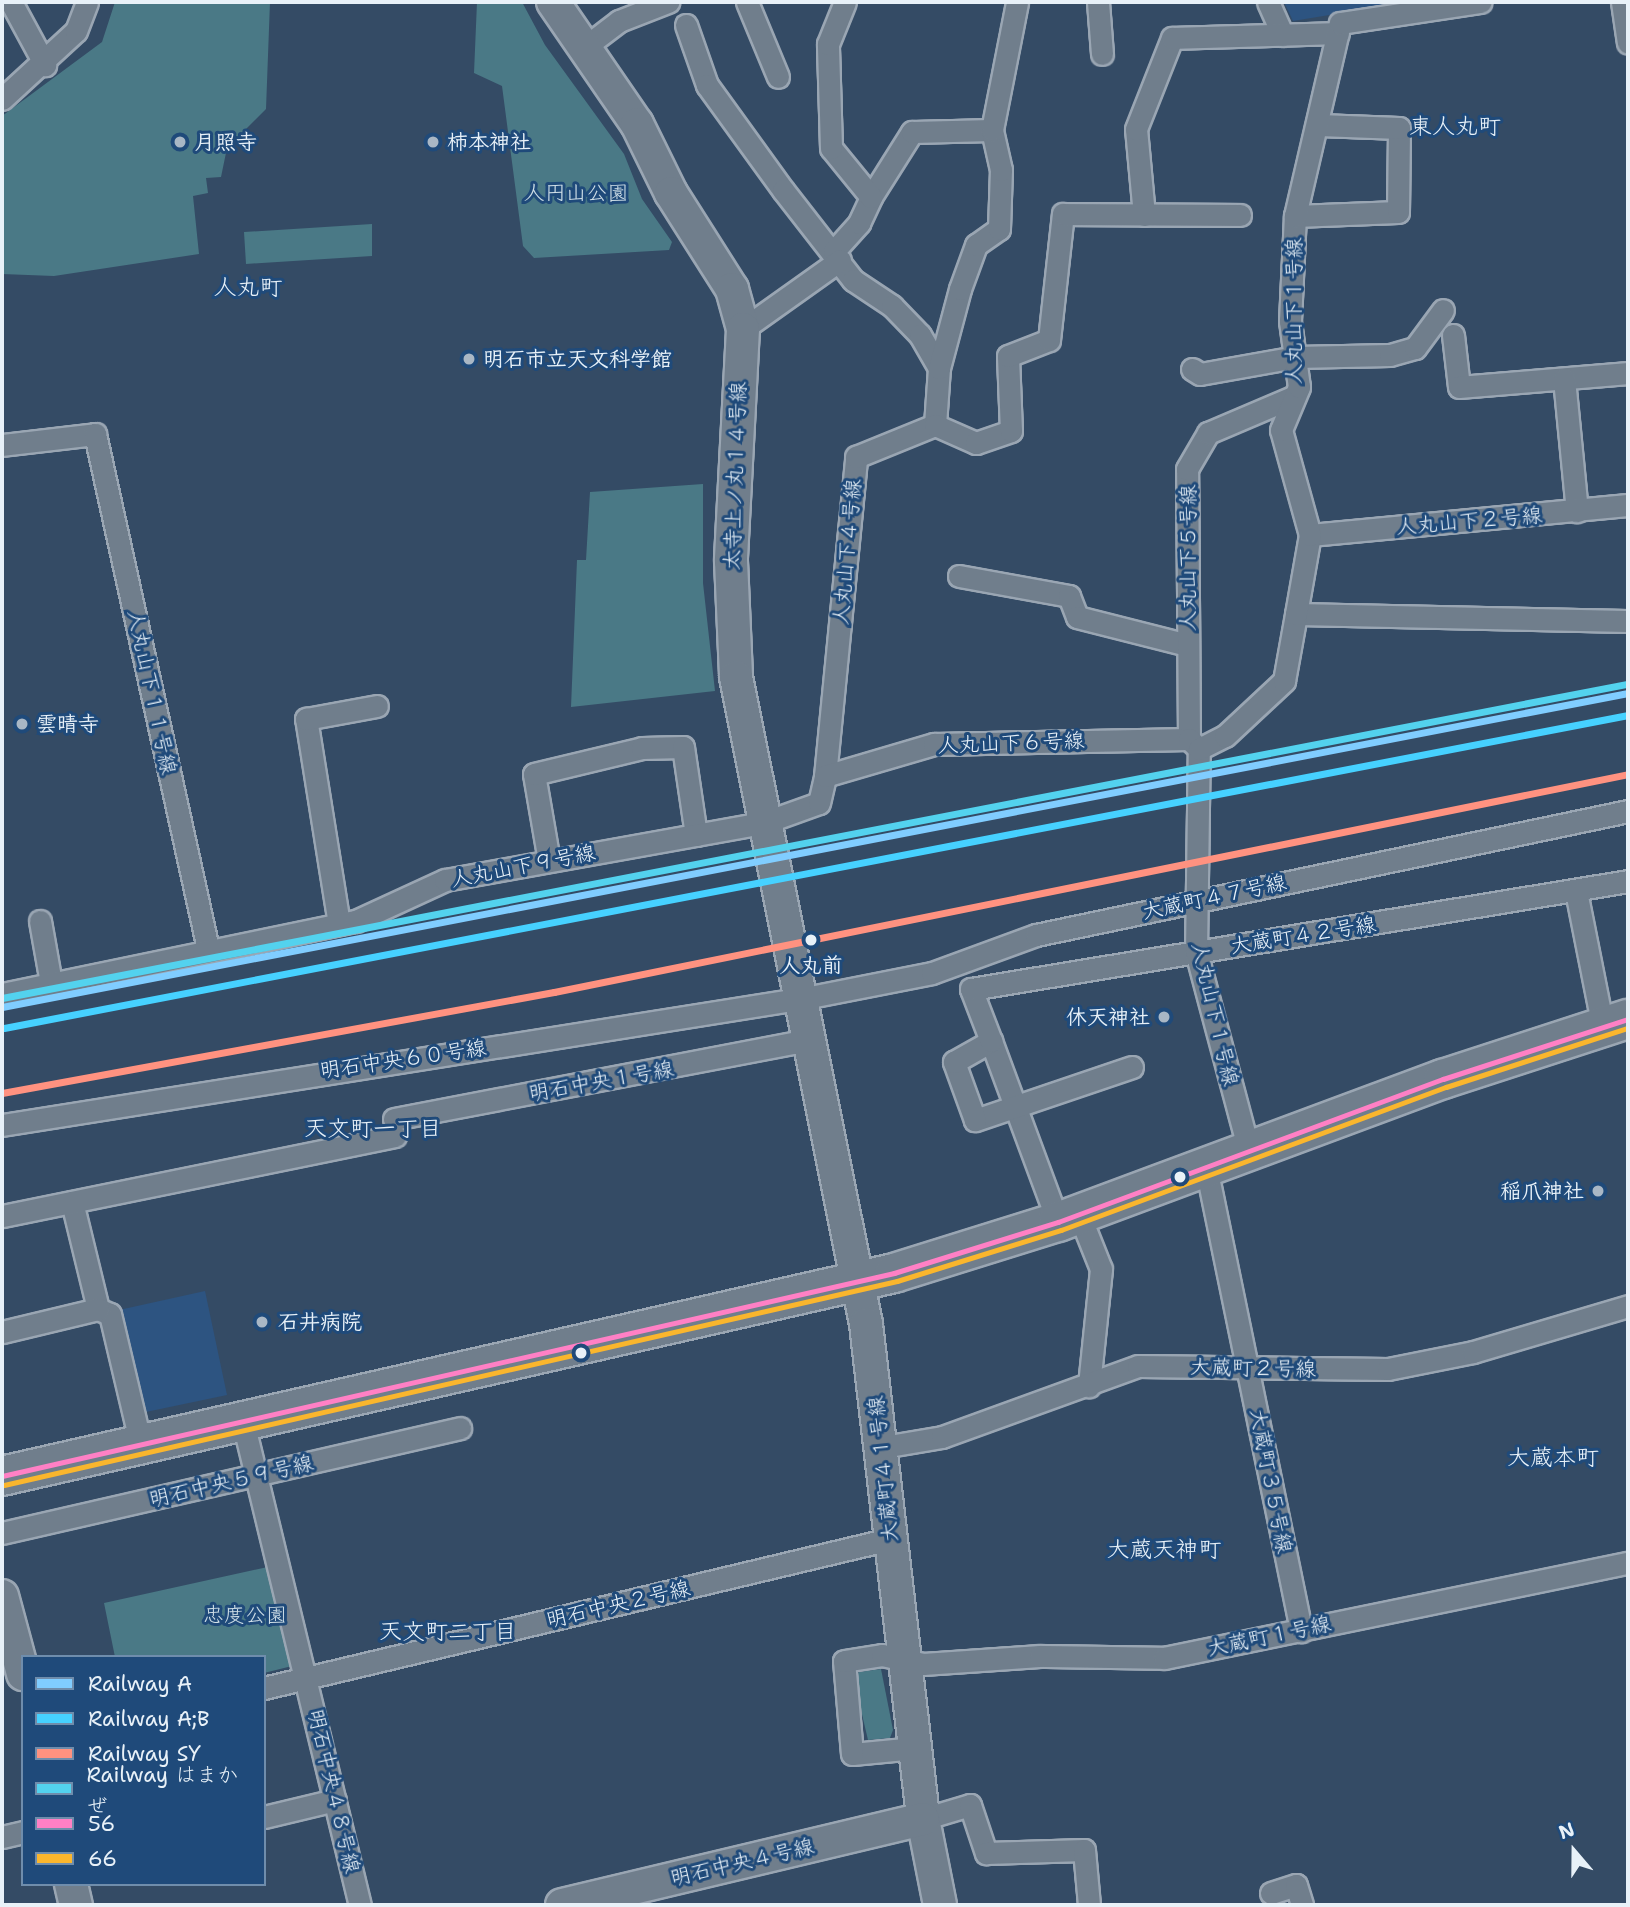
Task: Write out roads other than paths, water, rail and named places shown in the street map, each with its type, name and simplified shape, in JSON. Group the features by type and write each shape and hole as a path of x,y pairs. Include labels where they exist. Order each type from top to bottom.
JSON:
{"highway":[{"path":"2,1476 857,1280 1069,1218 1616,1023"}],"street":[{"path":"11,2 45,65"},
{"path":"2,99 45,65 76,31 87,2"},
{"name":"太寺上ノ丸１４号線","path":"553,2 581,50 637,124 671,193 732,289 743,328 735,403 733,618 736,677 763,823 804,998 807,1040"},
{"path":"581,50 619,21 668,2"},
{"path":"747,2 778,77"},
{"path":"845,2 828,44 831,148 871,197"},
{"path":"1017,2 992,130 1001,170 999,229 976,245 939,368 935,425 976,443 1011,431 1008,356 1049,340 1063,214 1240,215"},
{"path":"1098,2 1102,54"},
{"path":"1268,2 1283,35"},
{"path":"1144,215 1136,129 1172,38 1338,33 1340,23 1480,2"},
{"path":"1622,2 1628,43"},
{"path":"686,25 707,85 853,280 892,306 920,335 939,368"},
{"name":"人丸山下１号線","path":"1249,1152 1196,952 1194,744 1224,736 1284,681 1310,535 1281,430 1299,387 1295,357 1295,216 1319,125 1338,33"},
{"path":"1295,216 1398,212 1399,128 1319,125"},
{"path":"743,328 837,256 912,132 992,130"},
{"path":"1192,369 1200,374 1295,357 1390,355 1415,348 1443,310"},
{"path":"1453,335 1459,387 1628,373"},
{"path":"1564,379 1577,511"},
{"name":"人丸山下５号線","path":"1194,744 1188,645 1187,469 1208,433 1293,397"},
{"name":"人丸山下４号線","path":"825,776 856,457 935,425"},
{"name":"人丸山下１１号線","path":"2,445 95,435 208,949"},
{"name":"人丸山下２号線","path":"1310,535 1628,505"},
{"path":"959,576 1069,596 1077,617 1188,645"},
{"path":"1296,614 1628,621"},
{"path":"339,924 306,719 377,706"},
{"name":"人丸山下６号線","path":"825,776 933,744 1194,744"},
{"path":"550,861 534,775 642,748 683,747 696,835"},
{"path":"763,823 818,803 825,776"},
{"name":"大蔵町４７号線","path":"804,998 932,973 1037,935 1628,811"},
{"name":"人丸山下９号線","path":"2,994 208,949 339,924 445,880 763,823"},
{"name":"大蔵町４２号線","path":"991,1041 971,989 1628,881"},
{"path":"1576,891 1616,1023"},
{"path":"40,921 51,983"},
{"name":"明石中央６０号線","path":"2,1125 804,998"},
{"name":"明石中央１号線","path":"2,1216 807,1040"},
{"name":"大蔵町４１号線","path":"807,1040 857,1280 883,1447 890,1539 923,1819 940,1905"},
{"path":"1089,1386 1101,1269 1069,1218 1015,1106 991,1041 954,1062 975,1120 1015,1106 1132,1068"},
{"name":"大蔵町３５号線","path":"1206,1167 1301,1631"},
{"path":"72,1202 98,1309"},
{"name":"大蔵町２号線","path":"883,1447 942,1437 1089,1386 1138,1366 1388,1369 1473,1352 1628,1306"},
{"path":"2,1332 98,1309 110,1314 141,1445"},
{"name":"明石中央４８号線","path":"243,1422 360,1905"},
{"name":"明石中央５９号線","path":"2,1533 460,1428"},
{"name":"明石中央２号線","path":"266,1688 890,1539"},
{"name":"大蔵町１号線","path":"905,1659 923,1664 1040,1656 1164,1658 1628,1563"},
{"path":"4,1611 21,1667"},
{"path":"905,1659 844,1661 852,1754 915,1748"},
{"path":"266,1816 335,1800"},
{"path":"923,1819 970,1805 986,1853 1084,1850 1088,1895"},
{"name":"明石中央４号線","path":"562,1905 923,1819"},
{"path":"2,1837 21,1832"},
{"path":"1271,1893 1296,1885 1302,1905"},
{"path":"71,1886 76,1905"}],"rail line":[{"name":"はまかぜ","path":"2,998 1626,684"},
{"name":"A","path":"2,1007 1628,693"},
{"name":"A;B","path":"4,1028 1628,715"},
{"name":"SY","path":"2,1093 554,992 1628,774"}],"place":[{"name":"月照寺","path":"180,142"},
{"name":"柿本神社","path":"433,142"},
{"name":"明石市立天文科学館","path":"469,359"},
{"name":"雲晴寺","path":"22,724"},
{"name":"人丸前","path":"811,940"},
{"name":"休天神社","path":"1164,1017"},
{"name":"稲爪神社","path":"1598,1191"},
{"name":"石井病院","path":"262,1322"}],"district":[{"name":"東人丸町","path":"1455,126"},
{"name":"人丸町","path":"248,287"},
{"name":"天文町一丁目","path":"373,1128"},
{"name":"大蔵本町","path":"1553,1457"},
{"name":"大蔵天神町","path":"1164,1549"},
{"name":"天文町二丁目","path":"448,1631"}],"park label":[{"name":"人円山公園","path":"576,193"},
{"name":"忠度公園","path":"245,1615"}]}
